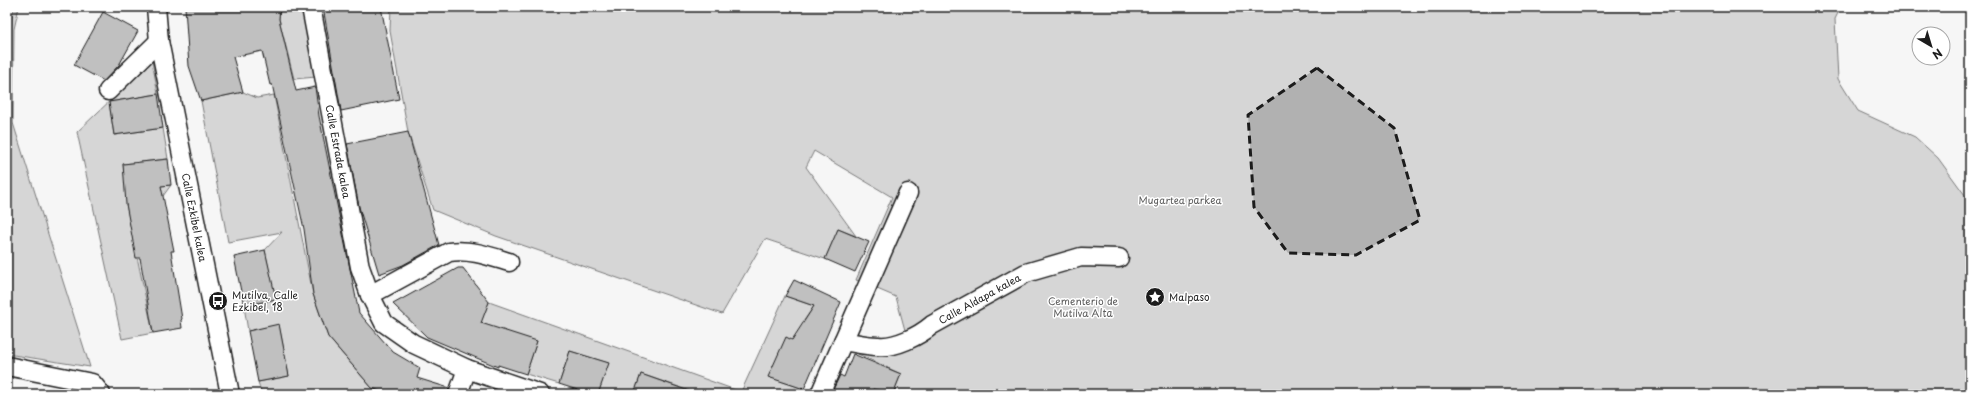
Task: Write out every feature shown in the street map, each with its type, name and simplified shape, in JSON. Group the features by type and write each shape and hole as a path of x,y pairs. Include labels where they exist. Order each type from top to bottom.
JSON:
{"street":[{"name":"Calle Ezkibel kalea","path":"156,7 159,41 230,394"},
{"name":"Calle Estrada kalea","path":"311,7 360,267 371,299 384,323 414,344 467,369 501,388 540,394"},
{"path":"108,91 159,41"},
{"path":"820,394 908,193"},
{"path":"371,299 453,261 460,251 482,254 508,262"},
{"name":"Calle Aldapa kalea","path":"844,341 879,347 897,343 924,332 932,325 1026,273 1081,257 1119,258"},
{"path":"7,366 92,383 101,394"},
{"path":"458,394 467,369"}],"highlighted area":[{"path":"1317,68 1394,128 1420,220 1356,255 1288,253 1254,207 1248,115"}],"green space":[{"path":"13,7 19,7 14,29 13,123 90,367 7,354 7,55"},
{"path":"280,7 306,7 316,77 294,79 279,19"},
{"name":"Mugartea parkea","path":"391,7 1841,7 1835,19 1838,79 1858,111 1915,137 1938,158 1970,202 1970,394 893,394 901,374 858,354 909,345 896,297 856,280 892,197 814,151 806,167 856,236 838,229 825,259 765,239 722,314 496,236 433,210 408,132 390,31"},
{"path":"152,61 158,94 109,102 114,135 163,128 168,159 123,164 126,189 171,185 163,196 126,204 153,333 122,339 77,132"},
{"path":"243,92 257,98 274,95 313,294 328,337 372,388 387,394 262,394 258,382 289,376 279,325 248,331 244,306 275,299 265,250 282,232 228,242 201,101"},
{"path":"785,296 814,306 803,322 812,327 805,345 786,338 769,377 804,389 803,394 677,394 679,387 641,374 634,394 598,394 608,363 570,351 559,384 526,374 537,341 468,354 489,302 741,392"}],"building":[{"path":"185,7 280,7 279,19 296,91 315,87 319,116 359,313 393,352 420,368 417,378 449,388 448,394 387,394 372,388 328,337 313,294 304,229 272,84 270,85 262,51 233,57 243,92 201,101 189,66"},
{"path":"323,7 381,7 399,99 341,111"},
{"path":"103,12 138,31 119,65 104,81 74,65"},
{"path":"158,94 163,128 114,135 109,102"},
{"path":"408,132 439,245 403,265 379,274 359,207 347,144"},
{"path":"168,159 171,185 161,186 174,251 171,251 182,319 182,328 153,333 140,258 136,258 126,204 123,164"},
{"path":"838,229 869,242 855,272 825,259"},
{"path":"265,250 276,299 244,306 234,257"},
{"path":"458,268 463,268 489,302 481,323 537,341 526,374 498,365 498,367 427,337 393,304"},
{"path":"794,280 841,302 804,389 768,377 786,337 792,340 814,306 785,296"},
{"path":"279,324 289,376 258,382 248,331"},
{"path":"570,351 609,363 598,394 590,394 559,384"},
{"path":"853,354 901,374 893,394 873,389 871,394 831,394 840,375 844,377"},
{"path":"641,374 692,392 692,394 634,394"}],"place":[{"name":"Malpaso","path":"1155,297"},
{"name":"Mutilva, Calle Ezkibel, 18","path":"218,301"}],"park label":[{"name":"Cementerio de Mutilva Alta","path":"1083,306"}]}
